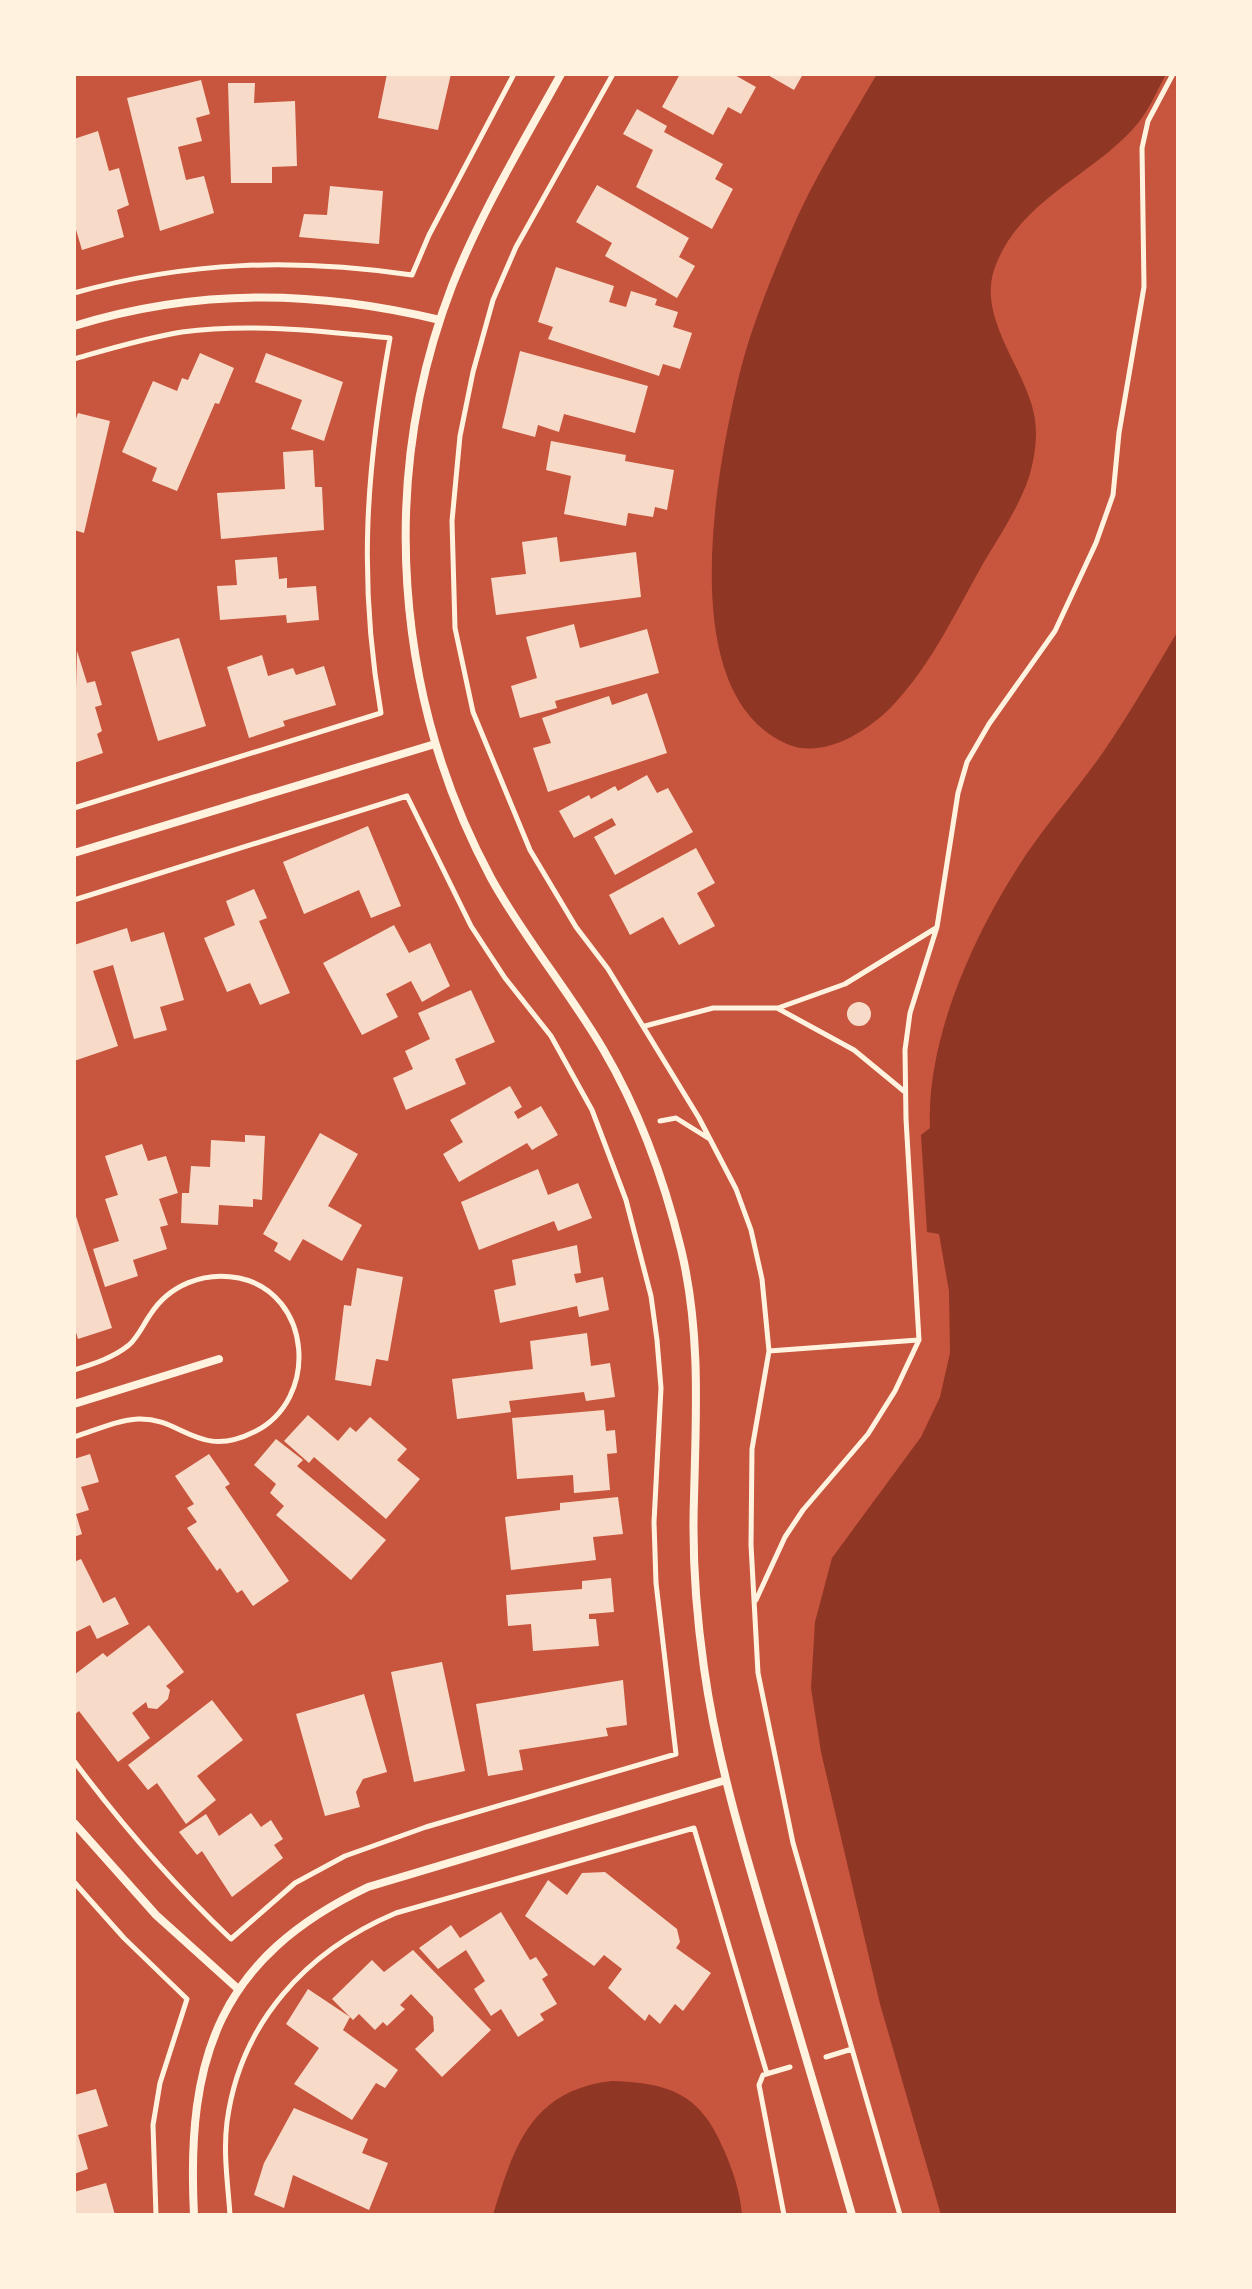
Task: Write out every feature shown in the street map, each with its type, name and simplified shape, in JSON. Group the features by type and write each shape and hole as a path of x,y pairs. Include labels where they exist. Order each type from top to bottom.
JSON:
{"street":[{"path":"561,74 478,227 440,320 411,443 406,554 416,667 435,744 467,829 493,881 601,1045 640,1124 665,1189 682,1252 693,1315 698,1385 694,1499 697,1615 704,1671 726,1780 852,2215"},
{"path":"74,326 182,303 246,297 314,296 390,307 440,320"},
{"path":"74,853 435,744"},
{"path":"74,1404 219,1359"},
{"path":"194,2215 192,2164 195,2113 206,2059 218,2024 237,1988 289,1935 325,1908 368,1887 726,1780"},
{"path":"74,1823 156,1915 237,1988"}],"path":[{"path":"74,293 154,272 203,266 349,265 412,275 429,235 514,74"},
{"path":"613,74 516,247 493,300 460,436 452,521 455,628 473,712 530,850 576,927 645,1026 736,1189 751,1230 762,1279 769,1351 752,1449 751,1545 758,1673 778,1779 900,2215"},
{"path":"755,1602 785,1537 803,1510 868,1434 895,1391 919,1340 905,1092 905,1050 910,1013 937,927 958,793 967,762 989,724 1055,631 1096,543 1113,495 1119,433 1144,287 1142,148 1148,121 1173,74"},
{"path":"74,359 181,333 238,328 303,329 390,338 375,416 365,540 374,674 381,713 74,808"},
{"path":"74,900 407,796 471,926 505,978 551,1036 592,1110 626,1200 651,1296 657,1340 661,1388 654,1522 656,1583 676,1754 383,1840 295,1883 231,1939 190,1901 120,1822 74,1761"},
{"path":"645,1026 665,1018 713,1008 777,1008 845,984 937,927"},
{"path":"777,1008 854,1050 905,1092"},
{"path":"640,1124 676,1118 709,1138"},
{"path":"769,1351 919,1340"},
{"path":"230,2215 226,2124 235,2079 267,2012 310,1962 368,1924 396,1913 600,1852 694,1828 767,2074"},
{"path":"74,1882 124,1938 187,1999 168,2052 153,2125 156,2215"},
{"path":"784,2215 760,2093 763,2075 852,2049"}],"shaded area":[{"path":"877,74 1166,74 1133,129 1036,208 1005,246 994,270 991,287 996,322 1026,390 1035,424 1036,442 1031,468 1015,510 932,654 894,704 845,740 816,748 801,748 787,744 751,718 728,678 716,629 712,575 714,518 731,413 762,303 809,194"},
{"path":"1178,631 1178,2215 941,2215 880,2004 821,1752 811,1688 815,1622 832,1558 921,1437 940,1397 950,1353 949,1291 939,1234 927,1232 921,1135 930,1128 936,1061 955,992 984,926 1018,867 1108,745"},
{"path":"612,2081 667,2089 694,2104 715,2131 724,2150 736,2181 742,2215 493,2215 509,2166 530,2125 563,2096 585,2086"}],"building":[{"path":"387,74 451,74 438,130 378,118"},
{"path":"680,74 733,74 756,87 741,114 728,107 713,135 662,107"},
{"path":"766,74 803,74 794,90"},
{"path":"201,80 210,114 196,118 202,141 178,147 186,180 204,176 214,213 160,231 127,98"},
{"path":"228,83 255,83 254,103 295,101 297,166 272,167 272,183 231,183"},
{"path":"637,109 667,126 664,132 723,164 715,179 733,189 712,229 636,187 653,150 623,134"},
{"path":"98,131 109,171 119,168 129,205 117,210 124,237 82,250 74,223 74,139"},
{"path":"597,185 689,238 679,257 695,266 677,298 605,256 612,243 576,222"},
{"path":"330,186 383,191 379,244 299,237 304,214 327,215"},
{"path":"556,267 614,286 609,302 626,307 631,291 657,299 655,305 678,312 673,327 692,333 680,369 663,364 659,376 548,339 553,327 538,322"},
{"path":"520,351 648,386 635,433 564,414 559,432 538,425 535,437 502,428"},
{"path":"200,353 234,368 219,404 215,403 177,491 152,481 157,468 122,452 153,381 177,391 182,378 188,380"},
{"path":"266,353 343,382 324,441 291,429 302,400 255,382"},
{"path":"78,413 110,421 84,533 74,530 74,424"},
{"path":"551,441 626,455 625,461 674,470 667,510 655,507 653,517 628,513 626,526 564,514 571,476 546,470"},
{"path":"313,450 315,487 322,487 324,530 221,539 217,493 285,489 283,452"},
{"path":"557,537 560,562 636,552 641,597 496,615 491,578 526,574 522,542"},
{"path":"277,557 279,579 287,578 287,588 316,586 319,620 287,623 286,615 220,620 217,586 237,585 235,560"},
{"path":"574,624 580,648 647,629 659,673 555,701 557,708 520,718 511,686 537,678 526,637"},
{"path":"179,638 206,726 158,741 131,652"},
{"path":"77,651 87,683 95,681 102,705 95,707 102,731 97,734 103,753 74,763"},
{"path":"262,655 268,676 293,668 296,675 324,666 336,705 283,721 285,726 249,738 227,667"},
{"path":"647,693 667,753 548,792 533,748 551,743 542,718 609,696 612,705"},
{"path":"647,775 657,793 668,788 693,832 615,875 594,837 616,825 612,818 574,838 559,811 615,786 618,791"},
{"path":"368,826 401,906 371,918 359,890 304,914 283,862"},
{"path":"696,848 715,883 697,893 715,926 679,945 663,917 630,935 609,895"},
{"path":"254,889 267,918 259,921 290,993 260,1005 250,983 227,992 204,938 235,925 226,901"},
{"path":"394,925 409,953 430,943 450,986 422,1002 411,981 386,994 398,1017 362,1035 323,963"},
{"path":"127,928 131,942 164,932 184,1000 160,1007 167,1030 134,1039 113,965 93,971 118,1046 74,1061 74,945"},
{"path":"471,990 495,1042 455,1059 466,1084 406,1110 393,1078 413,1069 405,1051 430,1039 418,1013"},
{"path":"859,1002 867,1006 871,1014 867,1022 859,1026 851,1022 847,1014 851,1006"},
{"path":"510,1086 522,1107 514,1112 518,1119 541,1106 558,1135 532,1150 527,1143 459,1182 443,1154 463,1142 450,1120"},
{"path":"320,1133 358,1154 328,1206 362,1225 342,1261 303,1239 290,1261 274,1251 278,1243 263,1234"},
{"path":"245,1135 265,1136 262,1200 253,1199 253,1207 219,1205 218,1225 181,1223 182,1193 189,1193 191,1166 210,1167 211,1140 245,1142"},
{"path":"142,1144 148,1161 166,1156 178,1193 159,1199 168,1225 160,1227 167,1249 133,1260 138,1276 105,1287 93,1249 119,1241 105,1199 118,1195 105,1156"},
{"path":"538,1169 548,1195 578,1183 592,1218 558,1231 554,1221 479,1250 461,1202"},
{"path":"75,1213 112,1328 78,1339 74,1326"},
{"path":"577,1245 581,1273 574,1274 576,1283 603,1277 609,1310 579,1317 577,1306 500,1323 494,1290 516,1285 512,1260"},
{"path":"357,1268 403,1277 388,1361 376,1359 371,1386 335,1380 344,1305 351,1306"},
{"path":"587,1333 591,1366 610,1363 615,1397 586,1401 584,1392 509,1401 511,1412 457,1419 452,1379 533,1369 530,1341"},
{"path":"604,1410 606,1431 615,1430 617,1453 607,1454 610,1490 574,1493 573,1475 517,1479 512,1418"},
{"path":"308,1415 338,1441 350,1427 356,1432 370,1417 407,1449 397,1460 420,1479 386,1519 314,1457 309,1463 284,1441"},
{"path":"276,1439 303,1460 297,1466 386,1540 351,1580 276,1515 284,1506 270,1493 276,1484 254,1465"},
{"path":"90,1454 99,1482 81,1487 89,1510 76,1514 82,1534 74,1537 74,1459"},
{"path":"209,1454 230,1484 225,1487 289,1581 253,1606 242,1590 237,1593 220,1568 217,1571 187,1528 197,1522 187,1508 194,1504 175,1476"},
{"path":"618,1497 623,1534 593,1537 596,1560 511,1570 505,1517 560,1510 560,1503"},
{"path":"81,1559 103,1603 115,1597 129,1624 97,1639 90,1625 74,1633 74,1562"},
{"path":"611,1578 614,1612 589,1614 589,1619 596,1619 599,1646 533,1651 531,1624 508,1626 506,1595 582,1589 582,1581"},
{"path":"149,1625 184,1672 166,1686 170,1690 168,1699 157,1709 148,1708 146,1702 132,1713 150,1738 118,1762 79,1711 74,1715 74,1675 103,1653 107,1657"},
{"path":"442,1662 465,1771 414,1782 391,1672"},
{"path":"623,1680 627,1725 606,1728 608,1736 519,1750 523,1770 488,1776 476,1704"},
{"path":"364,1694 387,1772 363,1779 356,1792 360,1807 325,1816 296,1714"},
{"path":"212,1700 243,1740 197,1776 216,1800 186,1824 157,1783 148,1790 128,1765"},
{"path":"251,1813 261,1827 271,1820 283,1839 274,1845 283,1858 232,1897 202,1851 197,1855 179,1832 206,1814 219,1836"},
{"path":"605,1872 677,1929 680,1942 676,1948 711,1973 683,2011 675,2004 660,2024 649,2014 645,2021 608,1988 622,1969 604,1955 594,1966 525,1916 548,1880 567,1895 582,1873"},
{"path":"501,1912 530,1960 536,1957 548,1975 542,1979 557,2004 540,2014 544,2020 518,2037 501,2009 491,2016 474,1989 485,1981 466,1950 438,1969 419,1948 451,1925 460,1938"},
{"path":"413,1950 491,2030 442,2077 415,2049 434,2031 433,2017 411,1994 400,2005 405,2009 387,2026 383,2022 375,2030 359,2014 353,2020 332,1999 372,1960 384,1972"},
{"path":"308,1989 350,2017 343,2030 398,2070 385,2088 376,2083 352,2120 294,2084 319,2048 286,2024"},
{"path":"96,2089 108,2126 78,2135 88,2169 74,2174 74,2095"},
{"path":"294,2108 368,2139 362,2153 388,2163 369,2210 293,2175 284,2208 254,2195 264,2163"},
{"path":"106,2183 115,2215 74,2215 74,2192"}]}
